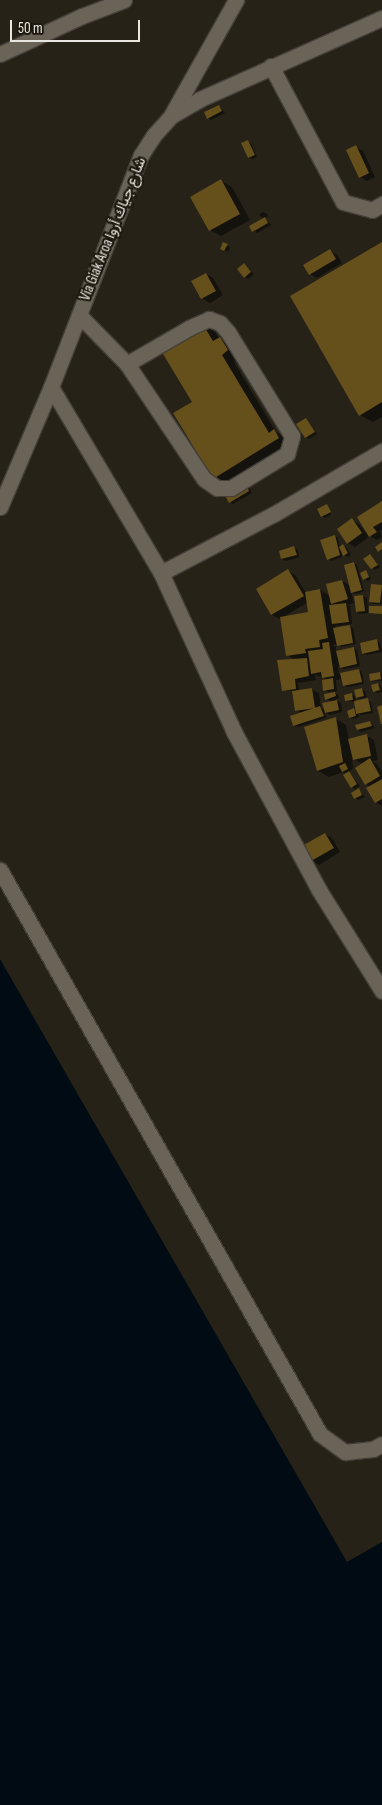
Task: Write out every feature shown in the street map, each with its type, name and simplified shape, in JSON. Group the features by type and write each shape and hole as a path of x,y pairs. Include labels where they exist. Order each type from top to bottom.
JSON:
{"lane":[{"path":"0,54 82,16 124,0"},
{"path":"171,116 236,0"},
{"name":"Via Giak Aroa شارع جياك أروا","path":"0,507 51,387 142,155 171,116 200,99 271,66 382,18"},
{"path":"271,66 343,202 372,210 382,204"},
{"path":"79,315 127,364 204,479 217,488 231,488 287,454 292,436 228,332 220,323 209,319 127,364"},
{"path":"51,387 161,572 234,732 319,890 382,991"},
{"path":"161,572 274,514 382,451"},
{"path":"0,870 320,1434 344,1452 373,1448 382,1444"}],"shaded area":[{"path":"0,959 347,1562 382,1542 382,1805 0,1805"}],"building":[{"path":"219,105 222,111 207,119 204,112"},
{"path":"248,140 255,155 248,158 241,143"},
{"path":"356,145 369,173 359,178 346,150"},
{"path":"221,179 240,214 209,231 190,197"},
{"path":"265,217 268,223 252,232 249,226"},
{"path":"223,242 228,244 224,251 220,249"},
{"path":"382,242 382,402 359,416 290,296"},
{"path":"330,249 336,259 309,275 303,265"},
{"path":"244,263 251,272 244,278 237,269"},
{"path":"206,273 216,291 201,299 191,281"},
{"path":"202,323 213,341 220,337 228,350 222,355 269,433 274,429 279,438 213,479 173,413 192,402 160,349"},
{"path":"306,418 315,432 305,438 296,424"},
{"path":"245,482 249,491 229,503 224,494"},
{"path":"382,501 382,522 373,527 377,532 369,537 357,517"},
{"path":"327,504 331,512 321,517 317,509"},
{"path":"352,518 362,533 347,544 337,529"},
{"path":"335,535 340,555 327,560 320,540"},
{"path":"382,542 382,549 378,552 375,547"},
{"path":"343,544 348,553 343,556 339,547"},
{"path":"294,546 297,555 281,559 279,551"},
{"path":"370,554 378,565 371,569 363,559"},
{"path":"354,562 362,590 351,593 344,565"},
{"path":"288,569 304,596 271,615 256,589"},
{"path":"366,570 369,577 363,580 360,573"},
{"path":"342,580 348,599 331,604 326,584"},
{"path":"371,584 382,585 380,603 369,602"},
{"path":"320,589 328,638 319,640 320,647 305,649 306,653 286,656 280,617 308,612 305,592"},
{"path":"363,595 365,611 356,612 354,596"},
{"path":"346,603 349,622 332,624 329,605"},
{"path":"369,606 382,606 382,614 369,613"},
{"path":"350,625 353,643 337,646 333,628"},
{"path":"377,639 379,650 362,654 360,643"},
{"path":"329,642 334,676 322,678 321,672 311,674 308,651 323,649 322,643"},
{"path":"354,647 357,664 340,668 336,651"},
{"path":"307,658 309,676 295,679 296,689 282,691 277,660"},
{"path":"359,669 362,682 343,686 340,673"},
{"path":"380,672 381,679 370,681 369,674"},
{"path":"333,678 334,689 323,691 322,680"},
{"path":"378,683 380,690 373,692 371,685"},
{"path":"312,688 315,708 295,711 292,691"},
{"path":"362,688 364,696 356,698 354,690"},
{"path":"335,692 336,696 325,700 324,694"},
{"path":"352,693 353,700 345,701 344,695"},
{"path":"368,698 371,711 356,714 354,701"},
{"path":"337,700 339,710 325,713 322,703"},
{"path":"382,705 382,724 381,724 377,707"},
{"path":"320,706 324,716 293,726 290,716"},
{"path":"354,708 356,716 349,718 347,711"},
{"path":"336,717 343,762 317,771 304,727"},
{"path":"370,721 372,726 357,730 355,725"},
{"path":"367,734 371,756 353,760 348,739"},
{"path":"370,758 380,776 365,785 355,768"},
{"path":"345,763 348,769 342,772 339,766"},
{"path":"349,771 357,784 351,788 343,775"},
{"path":"382,779 382,799 375,803 366,788"},
{"path":"359,788 362,795 354,799 351,793"},
{"path":"325,833 334,848 311,861 302,846"}]}
